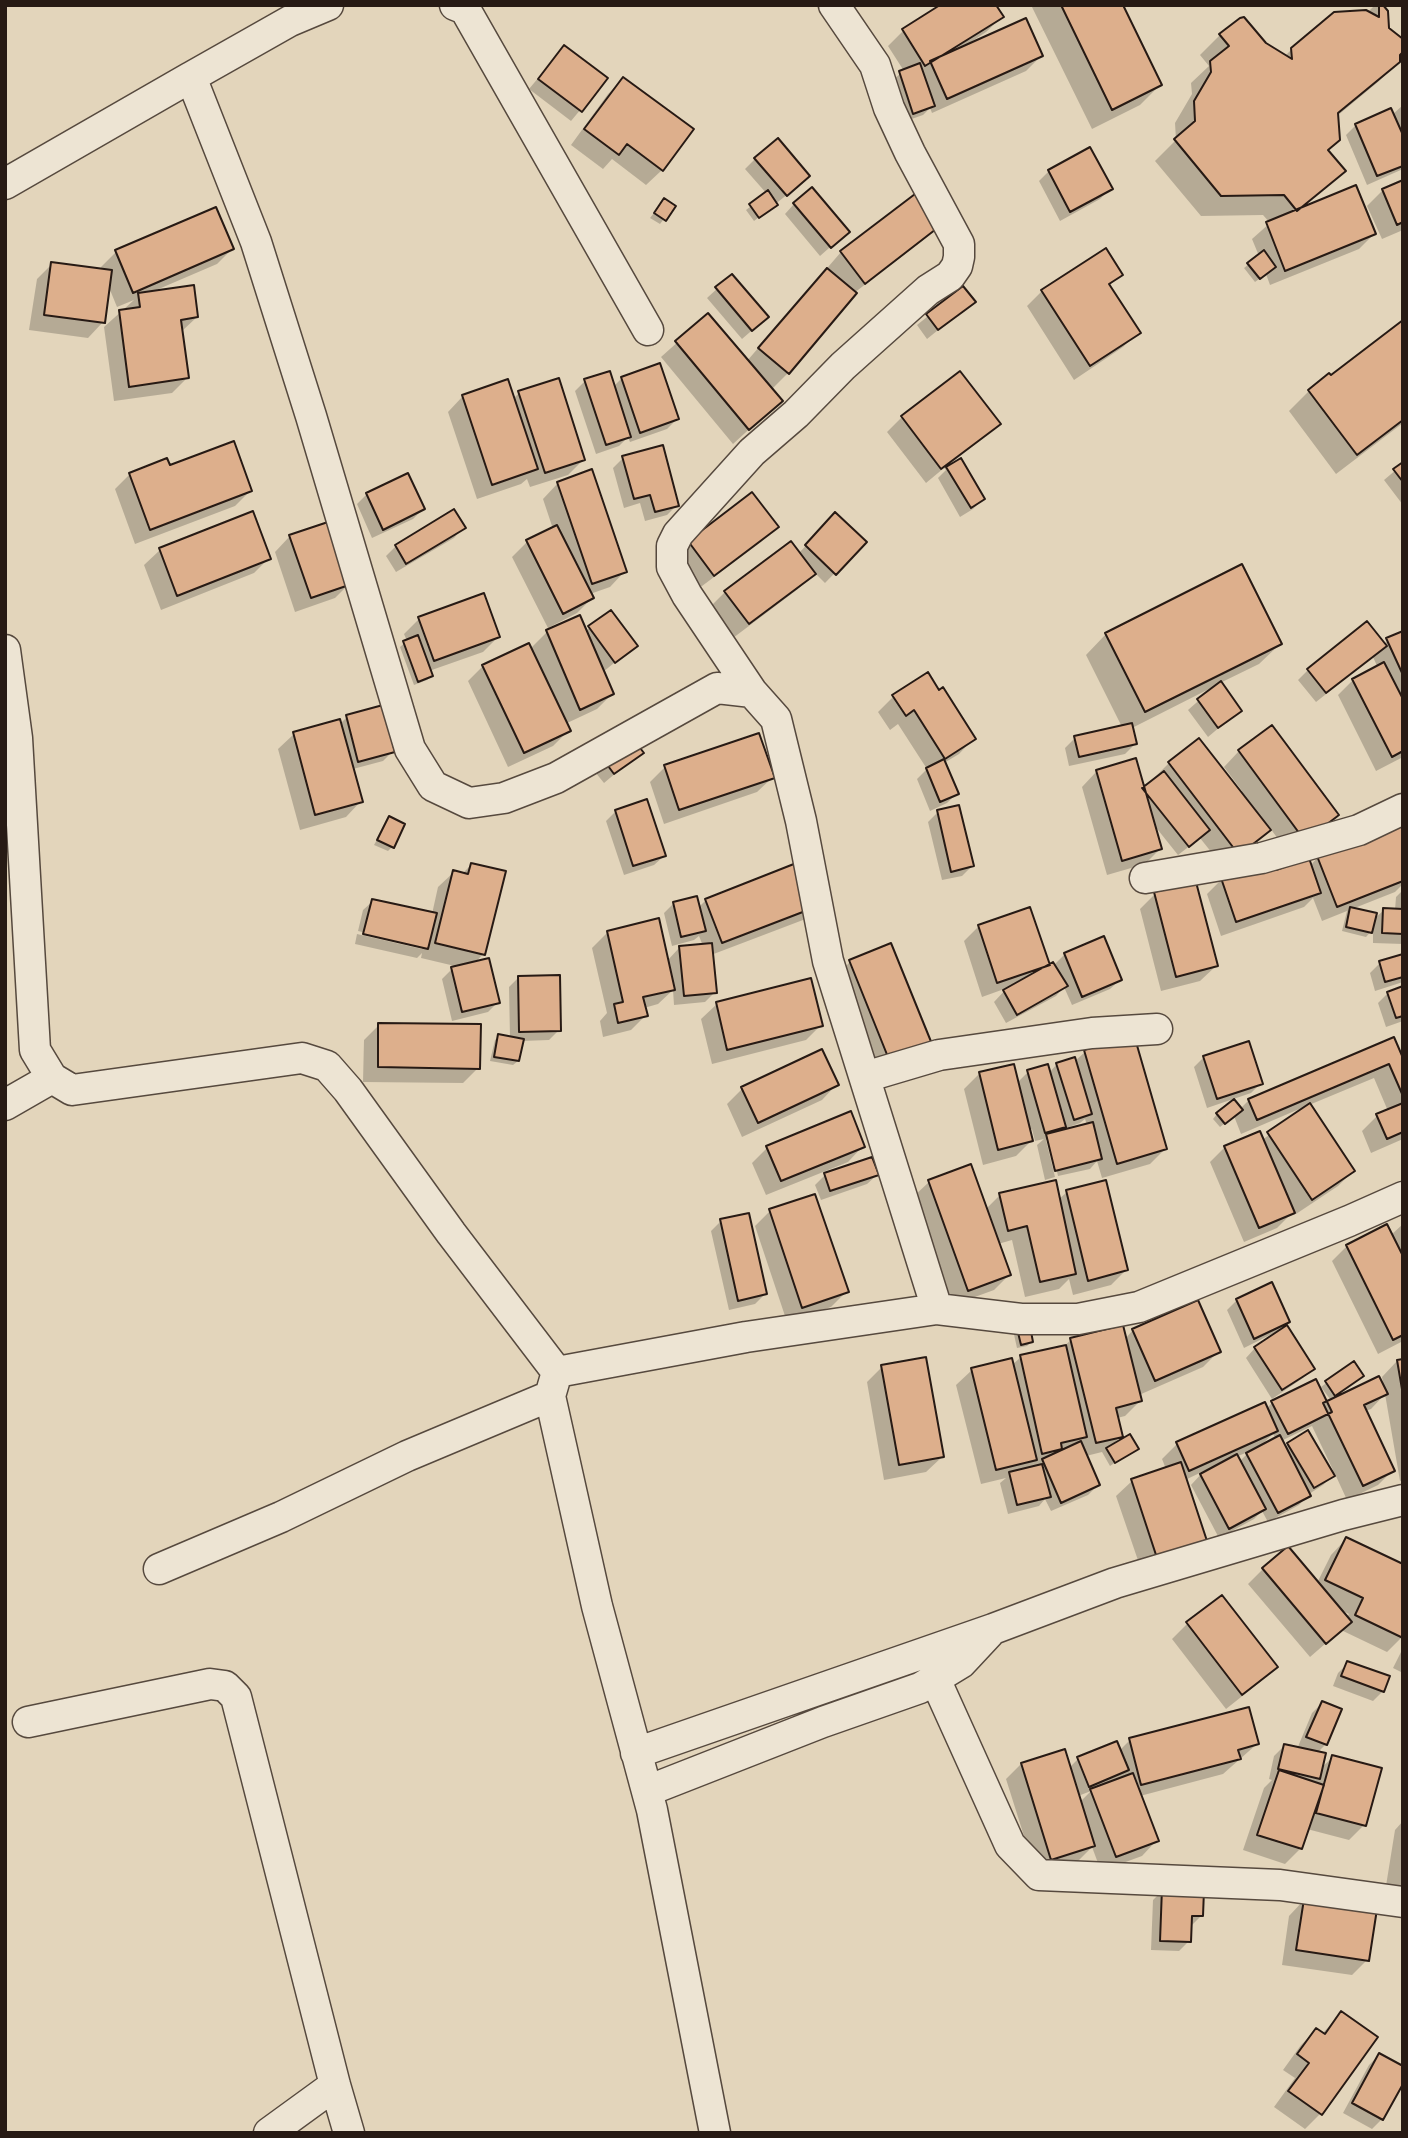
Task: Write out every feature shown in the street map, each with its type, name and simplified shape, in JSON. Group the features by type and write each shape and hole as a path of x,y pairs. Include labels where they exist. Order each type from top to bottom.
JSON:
{"street":[{"path":"5,184 290,21 328,5"},
{"path":"455,5 465,9 648,330"},
{"path":"834,5 875,65 889,108 910,153 959,244 957,266 950,276 928,290 752,452 678,534 672,546 672,567 687,595 752,692 776,719 801,821 828,961 937,1309"},
{"path":"191,77 256,242 410,749 433,786 469,803 504,798 556,778 717,688 752,692"},
{"path":"5,650 17,738 35,1050 52,1078 72,1090 302,1058 327,1066 348,1090 451,1233 553,1384 597,1606 647,1791 715,2133"},
{"path":"1145,878 1262,858 1359,830 1403,809"},
{"path":"865,1077 939,1055 1092,1033 1157,1029"},
{"path":"5,1105 52,1078"},
{"path":"159,1569 281,1517 553,1384 746,1337 937,1309 1021,1319 1079,1319 1139,1307 1403,1197"},
{"path":"636,1753 993,1629 1115,1583 1343,1515 1403,1500"},
{"path":"647,1791 920,1688 961,1663 993,1629"},
{"path":"935,1679 1010,1845 1039,1875 1280,1885 1403,1902"},
{"path":"28,1722 210,1684 225,1686 236,1697 349,2133"},
{"path":"269,2133 335,2085"}],"building":[{"path":"940,5 996,5 1004,17 925,66 902,29"},
{"path":"1061,5 1123,5 1162,85 1112,110"},
{"path":"1379,5 1383,5 1388,11 1389,28 1403,39 1403,52 1400,62 1338,113 1340,140 1328,150 1346,171 1297,211 1284,195 1221,196 1174,139 1195,121 1194,101 1211,72 1210,61 1229,46 1219,34 1244,17 1266,43 1292,59 1291,48 1334,12 1366,10 1379,17"},
{"path":"1026,18 1043,56 947,99 930,61"},
{"path":"564,45 608,78 582,112 538,79"},
{"path":"920,63 935,106 913,114 899,71"},
{"path":"623,77 694,129 663,171 627,144 619,155 584,129"},
{"path":"1391,108 1403,135 1403,166 1377,176 1355,124"},
{"path":"778,138 810,176 787,196 754,158"},
{"path":"1090,147 1113,189 1070,212 1048,170"},
{"path":"1403,180 1403,222 1397,225 1382,189"},
{"path":"1356,185 1376,234 1285,271 1266,222"},
{"path":"812,187 850,232 831,248 793,203"},
{"path":"768,190 778,205 759,218 749,204"},
{"path":"915,194 940,226 865,284 840,251"},
{"path":"664,198 676,206 666,221 654,213"},
{"path":"216,207 234,249 133,293 115,250"},
{"path":"1106,248 1123,275 1109,284 1141,333 1090,366 1041,290"},
{"path":"1264,250 1276,267 1260,279 1247,263"},
{"path":"51,262 112,270 105,323 44,315"},
{"path":"827,268 857,293 789,374 758,348"},
{"path":"732,274 769,317 752,331 715,287"},
{"path":"194,285 198,317 181,320 189,378 129,387 119,310 140,307 138,293"},
{"path":"963,286 976,302 938,330 926,314"},
{"path":"708,313 783,401 749,430 675,341"},
{"path":"1403,320 1403,420 1357,455 1308,390"},
{"path":"660,363 679,419 640,433 621,377"},
{"path":"610,371 631,437 606,445 584,379"},
{"path":"960,371 1001,424 941,469 901,416"},
{"path":"559,378 585,460 545,473 518,391"},
{"path":"508,379 538,469 492,485 462,395"},
{"path":"234,441 252,491 150,530 129,473 167,458 170,465"},
{"path":"663,445 679,506 655,512 650,495 634,499 622,456"},
{"path":"961,458 985,499 971,508 946,467"},
{"path":"1403,462 1403,482 1393,469"},
{"path":"592,469 627,572 592,584 557,482"},
{"path":"408,473 425,509 383,530 366,493"},
{"path":"752,492 779,527 714,576 688,541"},
{"path":"454,509 466,528 406,564 395,545"},
{"path":"253,511 271,559 177,596 159,548"},
{"path":"835,512 867,542 836,575 805,545"},
{"path":"331,521 352,584 311,598 289,535"},
{"path":"557,525 594,598 563,614 526,540"},
{"path":"791,541 816,574 749,624 724,591"},
{"path":"1242,564 1282,644 1145,712 1105,633"},
{"path":"484,593 500,637 434,661 418,617"},
{"path":"611,610 638,646 615,663 588,626"},
{"path":"580,615 614,694 580,710 546,630"},
{"path":"1367,621 1387,646 1326,693 1307,669"},
{"path":"1403,631 1403,675 1386,638"},
{"path":"418,635 433,676 418,682 403,641"},
{"path":"529,643 571,731 524,753 482,665"},
{"path":"1384,662 1403,699 1403,751 1392,757 1352,679"},
{"path":"928,672 939,690 943,687 976,739 945,759 914,710 906,716 892,695"},
{"path":"1221,681 1242,711 1218,728 1197,699"},
{"path":"383,705 395,752 358,762 346,715"},
{"path":"340,719 363,802 315,815 293,732"},
{"path":"1132,723 1137,744 1079,757 1074,736"},
{"path":"1272,725 1339,815 1305,841 1238,750"},
{"path":"759,733 775,778 679,810 664,765"},
{"path":"629,734 644,753 614,774 600,755"},
{"path":"1199,738 1271,830 1239,855 1168,762"},
{"path":"1136,758 1162,849 1122,861 1096,770"},
{"path":"944,759 959,794 940,802 926,768"},
{"path":"1164,771 1210,830 1189,847 1142,788"},
{"path":"647,799 666,856 633,866 615,810"},
{"path":"959,805 974,866 951,872 937,810"},
{"path":"389,816 405,824 394,848 377,840"},
{"path":"1403,823 1403,881 1337,907 1317,856"},
{"path":"1309,858 1321,893 1236,922 1221,878 1273,860 1276,870"},
{"path":"804,860 821,905 722,943 705,899"},
{"path":"471,863 506,871 485,955 435,943 453,870 468,874"},
{"path":"1196,882 1218,966 1176,977 1154,892"},
{"path":"697,896 706,931 681,937 673,902"},
{"path":"372,899 437,913 428,949 363,934"},
{"path":"1030,907 1050,965 997,983 978,925"},
{"path":"1350,907 1377,913 1372,933 1346,927"},
{"path":"1383,908 1403,909 1403,934 1382,933"},
{"path":"659,918 675,990 643,997 648,1016 618,1023 614,1004 623,1002 607,931"},
{"path":"1104,936 1122,980 1082,997 1064,953"},
{"path":"712,943 717,993 684,996 679,946"},
{"path":"891,943 932,1044 890,1062 849,960"},
{"path":"1403,954 1403,977 1385,982 1379,961"},
{"path":"489,958 500,1003 462,1012 451,967"},
{"path":"1053,962 1068,986 1017,1015 1003,990"},
{"path":"560,975 561,1031 519,1032 518,976"},
{"path":"811,978 823,1026 727,1050 716,1002"},
{"path":"1403,986 1403,1016 1396,1018 1387,992"},
{"path":"378,1023 481,1024 480,1069 378,1067"},
{"path":"498,1034 524,1039 519,1061 494,1057"},
{"path":"1134,1035 1167,1149 1117,1164 1084,1050"},
{"path":"1394,1037 1403,1058 1403,1096 1389,1064 1257,1120 1248,1099"},
{"path":"1249,1041 1263,1084 1217,1099 1203,1056"},
{"path":"822,1049 839,1085 758,1123 741,1087"},
{"path":"1075,1057 1092,1114 1074,1120 1056,1063"},
{"path":"1014,1064 1033,1141 998,1150 979,1072"},
{"path":"1048,1064 1066,1127 1045,1133 1027,1070"},
{"path":"1234,1099 1243,1110 1225,1124 1216,1113"},
{"path":"1310,1103 1355,1171 1312,1200 1267,1132"},
{"path":"1403,1103 1403,1132 1387,1139 1376,1114"},
{"path":"851,1111 865,1147 781,1181 766,1146"},
{"path":"1093,1122 1102,1159 1055,1171 1046,1134"},
{"path":"1260,1131 1295,1213 1259,1228 1224,1146"},
{"path":"872,1157 879,1175 830,1191 824,1173"},
{"path":"971,1164 1011,1275 968,1291 928,1180"},
{"path":"1056,1180 1076,1274 1040,1282 1027,1226 1008,1231 999,1193"},
{"path":"1106,1180 1128,1270 1088,1281 1066,1190"},
{"path":"815,1194 849,1292 802,1308 769,1209"},
{"path":"749,1213 767,1294 738,1301 720,1219"},
{"path":"1387,1224 1403,1256 1403,1335 1393,1340 1346,1245"},
{"path":"1272,1282 1290,1322 1254,1339 1236,1299"},
{"path":"1198,1300 1221,1352 1155,1381 1132,1329"},
{"path":"1029,1321 1033,1342 1021,1345 1016,1324"},
{"path":"1123,1325 1142,1401 1116,1408 1123,1437 1096,1443 1070,1338"},
{"path":"1287,1325 1315,1369 1282,1390 1254,1347"},
{"path":"1066,1345 1087,1437 1061,1443 1062,1449 1042,1454 1020,1355"},
{"path":"926,1357 944,1457 899,1465 881,1365"},
{"path":"1012,1358 1037,1460 996,1470 971,1368"},
{"path":"1403,1359 1403,1395 1397,1360"},
{"path":"1354,1361 1364,1376 1335,1396 1325,1381"},
{"path":"1379,1376 1388,1394 1364,1405 1395,1471 1363,1486 1323,1403"},
{"path":"1316,1379 1332,1412 1288,1434 1271,1401"},
{"path":"1265,1402 1278,1431 1189,1471 1176,1442"},
{"path":"1308,1430 1335,1476 1314,1488 1287,1443"},
{"path":"1130,1434 1139,1449 1115,1463 1106,1448"},
{"path":"1280,1435 1311,1496 1278,1513 1246,1453"},
{"path":"1081,1441 1100,1485 1061,1503 1042,1459"},
{"path":"1237,1454 1266,1509 1229,1529 1200,1474"},
{"path":"1181,1462 1208,1544 1158,1561 1131,1479"},
{"path":"1042,1464 1051,1497 1017,1505 1009,1472"},
{"path":"1346,1537 1403,1564 1403,1638 1355,1615 1363,1598 1325,1580"},
{"path":"1288,1546 1352,1622 1326,1644 1262,1568"},
{"path":"1222,1595 1278,1667 1242,1695 1186,1622"},
{"path":"1347,1661 1390,1676 1384,1692 1341,1676"},
{"path":"1322,1701 1342,1709 1327,1745 1306,1737"},
{"path":"1249,1707 1259,1744 1238,1750 1241,1759 1141,1785 1129,1738"},
{"path":"1117,1741 1129,1770 1089,1787 1077,1757"},
{"path":"1284,1744 1326,1753 1320,1779 1278,1769"},
{"path":"1065,1749 1095,1846 1051,1860 1021,1763"},
{"path":"1332,1755 1382,1768 1366,1826 1316,1813"},
{"path":"1279,1770 1324,1785 1302,1849 1257,1835"},
{"path":"1133,1773 1159,1841 1116,1857 1090,1789"},
{"path":"1162,1888 1204,1890 1203,1916 1192,1916 1191,1942 1160,1941"},
{"path":"1304,1899 1377,1909 1369,1961 1296,1950"},
{"path":"1341,2011 1378,2037 1322,2115 1288,2091 1309,2063 1297,2054 1316,2028 1325,2034"},
{"path":"1379,2053 1403,2066 1403,2084 1383,2120 1352,2103"}]}
